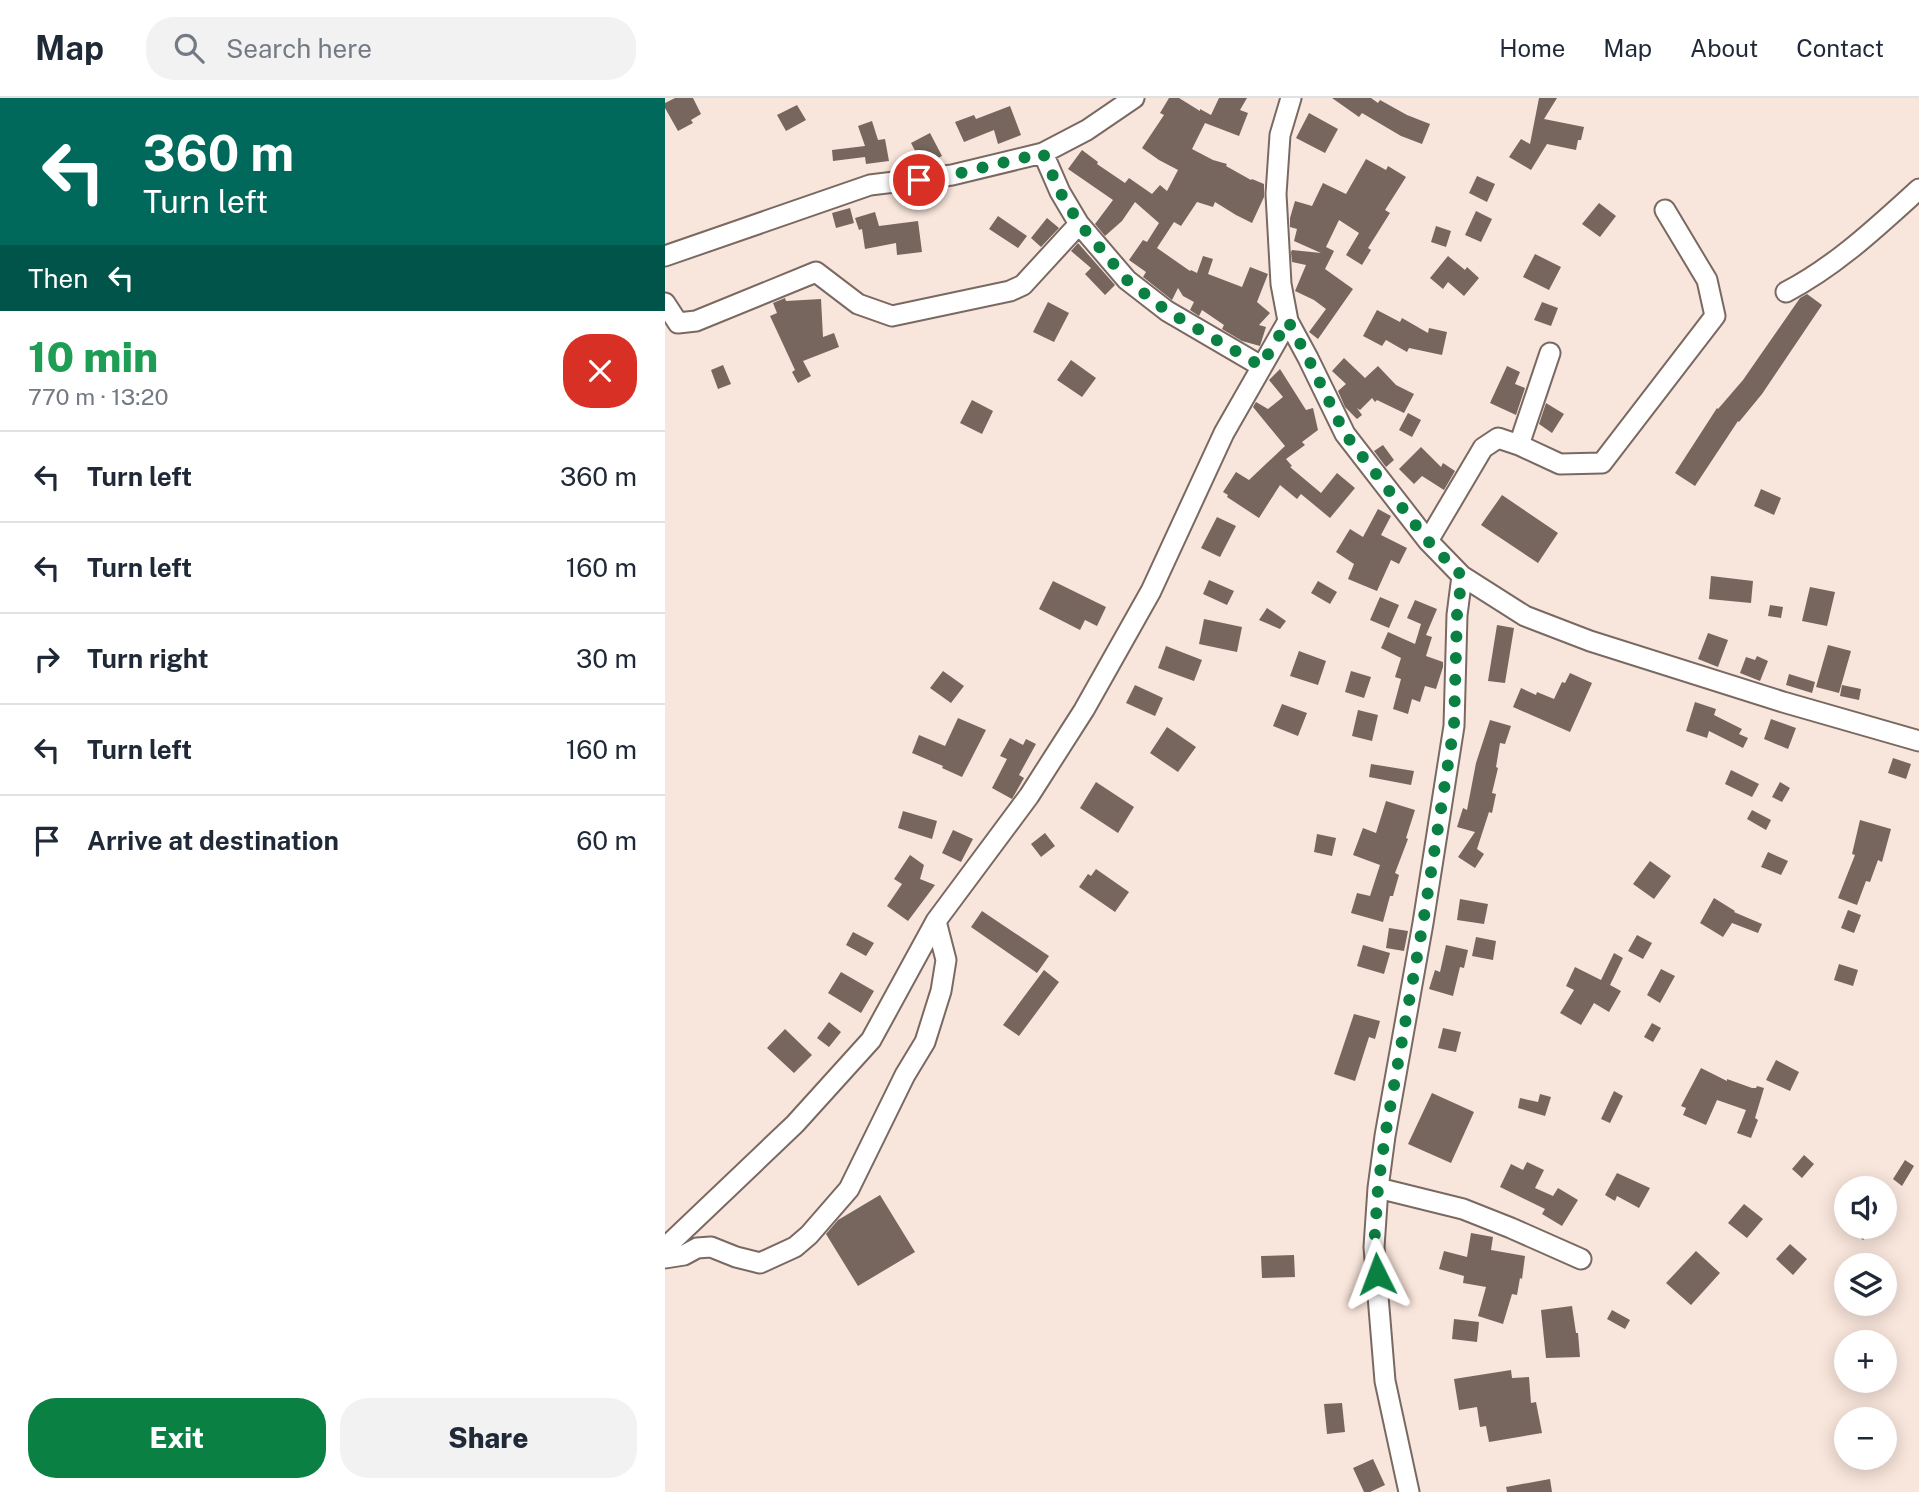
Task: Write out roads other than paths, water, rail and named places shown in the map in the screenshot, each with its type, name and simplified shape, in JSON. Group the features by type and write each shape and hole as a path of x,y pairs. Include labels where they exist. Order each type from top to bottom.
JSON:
{"street":[{"path":"665,256 870,185 952,175 1043,153 1087,130 1134,98"},
{"path":"1291,98 1280,135 1276,194 1281,284 1288,321 1345,434 1428,541 1462,576 1525,616 1590,641 1783,702 1919,741"},
{"path":"1043,153 1060,192 1079,223 1127,280 1167,311 1261,366"},
{"path":"1786,292 1813,278 1876,229 1919,189"},
{"path":"1428,541 1483,448 1498,438 1560,464 1602,463 1715,316 1707,280 1665,210"},
{"path":"665,303 678,323 696,321 816,272 858,304 892,316 1010,291 1023,285 1079,223"},
{"path":"665,1248 795,1124 871,1040 936,921 1029,796 1084,710 1151,591 1224,433 1288,321"},
{"path":"1519,445 1550,353"},
{"path":"1409,1492 1385,1381 1374,1247 1385,1136 1423,923 1454,726 1457,615 1462,576"},
{"path":"665,1258 711,1247 736,1258 759,1263 795,1247 849,1189 905,1075 925,1042 941,990 946,960 936,921"},
{"path":"1378,1188 1463,1209 1581,1259"}]}
